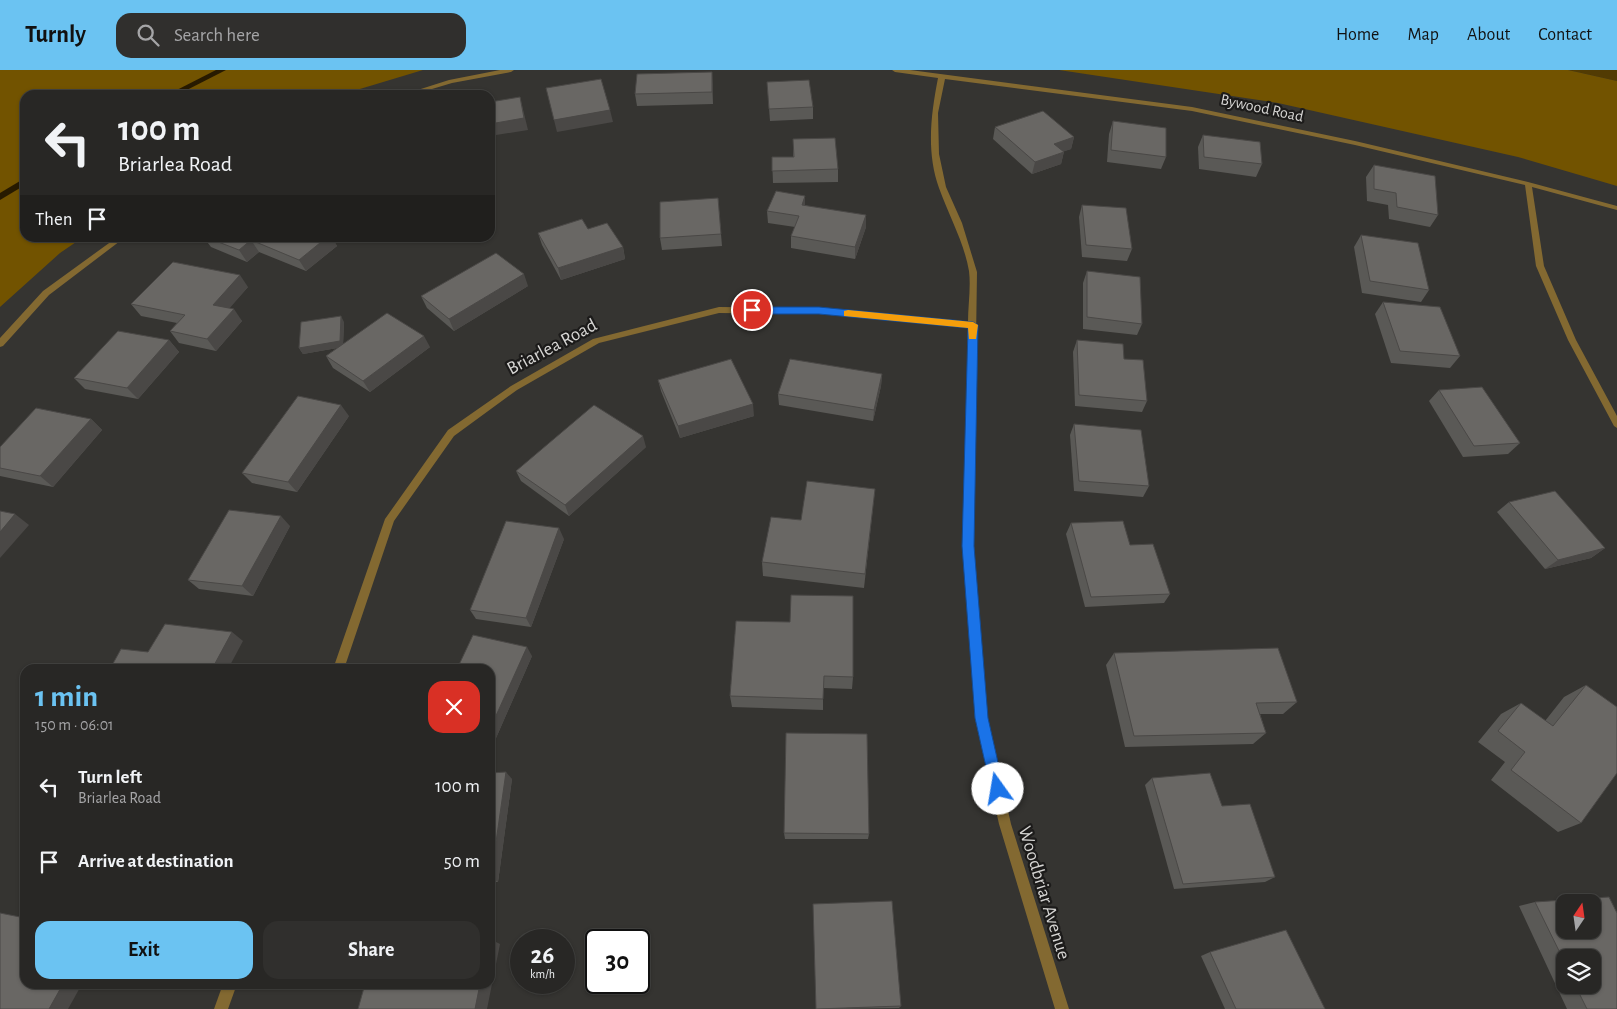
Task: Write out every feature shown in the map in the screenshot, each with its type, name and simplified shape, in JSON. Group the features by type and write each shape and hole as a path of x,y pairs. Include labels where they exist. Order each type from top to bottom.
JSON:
{"street":[{"path":"421,90 451,81 511,70"},
{"name":"Bywood Road","path":"895,70 1192,109 1355,142 1528,184 1617,208"},
{"name":"Woodbriar Avenue","path":"942,76 935,113 935,154 942,187 958,223 973,272 968,546 981,718 1006,824 1062,1009"},
{"path":"1528,184 1540,266 1572,340 1617,424"},
{"path":"0,344 46,293 115,242"},
{"name":"Briarlea Road","path":"340,664 390,519 451,433 514,388 596,341 719,310 819,311 973,325"},
{"path":"221,1009 228,989"}],"shaded area":[{"path":"0,70 423,70 357,90 20,90 20,242 76,242 60,253 0,307"},
{"path":"1059,70 1568,70 1617,81 1617,186 1518,157 1278,103"},
{"path":"1568,70 1617,70 1617,81"}],"building":[{"path":"712,72 712,92 635,94 637,74"},
{"path":"601,79 610,110 554,120 546,88"},
{"path":"809,80 813,107 769,109 767,82"},
{"path":"520,97 524,118 495,123 495,101"},
{"path":"1043,111 1074,137 1054,144 1064,152 1035,162 995,127"},
{"path":"1113,121 1166,128 1166,157 1111,150"},
{"path":"1203,135 1260,142 1262,164 1204,157"},
{"path":"835,138 838,169 772,171 772,157 794,157 793,139"},
{"path":"1374,165 1435,176 1438,215 1397,207 1396,193 1374,189"},
{"path":"776,191 805,196 802,205 866,215 855,247 791,236 799,216 767,211"},
{"path":"718,198 721,234 660,238 660,202"},
{"path":"1082,205 1126,208 1132,249 1086,245"},
{"path":"582,219 588,229 607,223 623,247 558,268 538,233"},
{"path":"1361,235 1418,243 1429,290 1370,281"},
{"path":"218,242 249,242 239,250"},
{"path":"256,242 321,242 299,260"},
{"path":"496,253 524,274 449,319 421,296"},
{"path":"173,262 240,275 213,305 234,309 207,339 170,331 185,315 131,304"},
{"path":"1087,271 1140,277 1142,324 1087,317"},
{"path":"1383,302 1440,307 1460,356 1400,351"},
{"path":"387,313 424,336 363,381 326,356"},
{"path":"341,316 340,341 299,348 301,322"},
{"path":"118,331 169,340 127,388 74,378"},
{"path":"1077,340 1123,344 1124,359 1143,360 1147,401 1079,395"},
{"path":"731,359 753,404 678,426 658,380"},
{"path":"790,359 882,374 874,410 778,394"},
{"path":"1482,387 1520,443 1474,446 1439,390"},
{"path":"298,396 341,405 288,482 242,473"},
{"path":"594,405 643,436 565,505 516,471"},
{"path":"36,408 91,419 40,476 0,468 0,447"},
{"path":"1074,424 1141,430 1149,486 1079,481"},
{"path":"807,481 875,489 865,574 762,562 771,517 801,520"},
{"path":"1555,491 1605,548 1558,560 1509,502"},
{"path":"229,510 281,516 242,586 188,580"},
{"path":"0,511 15,514 0,532"},
{"path":"506,521 559,528 526,618 470,610"},
{"path":"1123,521 1130,545 1153,544 1170,594 1091,597 1071,523"},
{"path":"791,595 853,596 853,677 824,676 823,699 730,696 736,621 790,622"},
{"path":"165,624 232,632 215,664 113,664 121,649 148,652"},
{"path":"473,635 527,647 495,718 495,664 459,664"},
{"path":"1278,648 1297,702 1256,703 1266,733 1134,736 1114,653"},
{"path":"1586,685 1617,707 1617,773 1581,823 1511,770 1525,752 1498,731 1521,703 1553,726"},
{"path":"786,733 867,734 869,834 784,833"},
{"path":"506,772 495,849 495,773"},
{"path":"1210,773 1222,806 1250,804 1275,877 1183,884 1152,778"},
{"path":"1609,897 1617,913 1617,1009 1587,1009 1580,994 1601,994 1601,949 1558,949 1535,902 1556,901 1556,939 1601,939 1601,898"},
{"path":"892,901 901,1006 816,1009 813,904"},
{"path":"0,913 20,917 20,989 60,989 49,1009 0,1009"},
{"path":"1286,930 1325,1009 1236,1009 1210,952"},
{"path":"364,989 479,989 475,1009 358,1009"}],"waterway":[{"path":"181,90 222,70"},
{"path":"0,197 20,184"}],"slow traffic":[{"path":"848,313 973,325 973,337"}],"route":[{"path":"752,310 819,311 973,325 968,546 981,718 998,789"}]}
